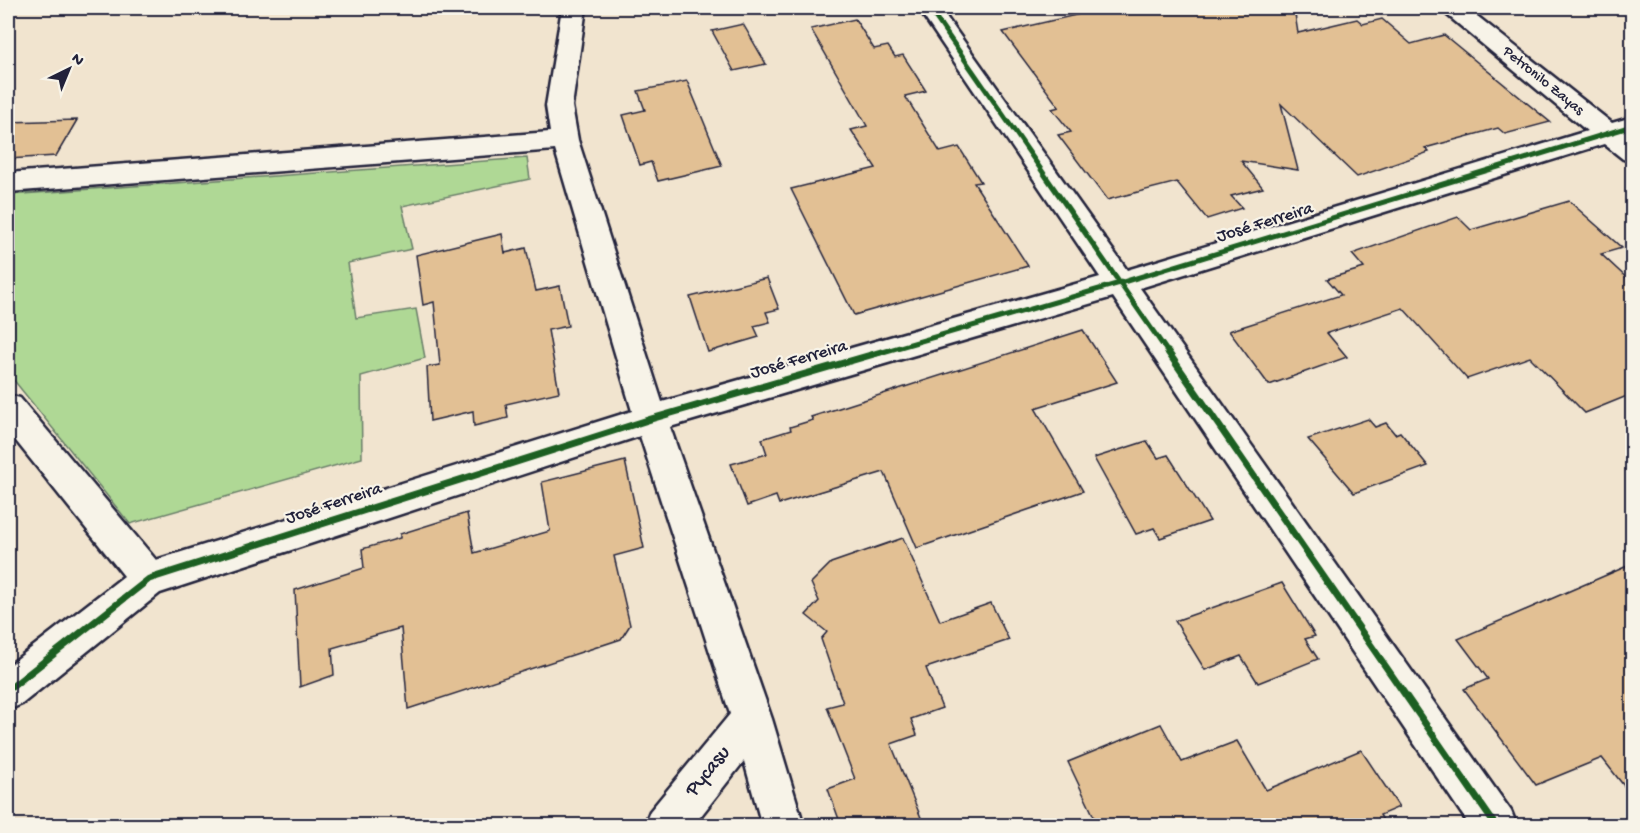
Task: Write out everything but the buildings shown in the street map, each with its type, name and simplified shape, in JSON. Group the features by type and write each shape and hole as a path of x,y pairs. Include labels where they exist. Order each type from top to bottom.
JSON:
{"street":[{"path":"574,8 559,106 565,140 651,419 752,719 783,825"},
{"path":"929,8 1496,825"},
{"name":"Petronilo Zayas","path":"1453,8 1620,130 1632,153"},
{"name":"José Ferreira","path":"8,690 149,579 651,419 1120,283 1620,130"},
{"path":"8,182 565,140"},
{"path":"8,408 149,579"},
{"name":"Pycasu","path":"665,825 752,719"}],"green space":[{"path":"527,158 530,179 402,206 412,249 348,263 356,318 416,309 425,358 361,376 362,458 130,524 8,373 8,195"}],"cycle path":[{"path":"929,8 1496,826"},
{"path":"8,690 149,579 651,419 1120,283 1632,126"}]}
